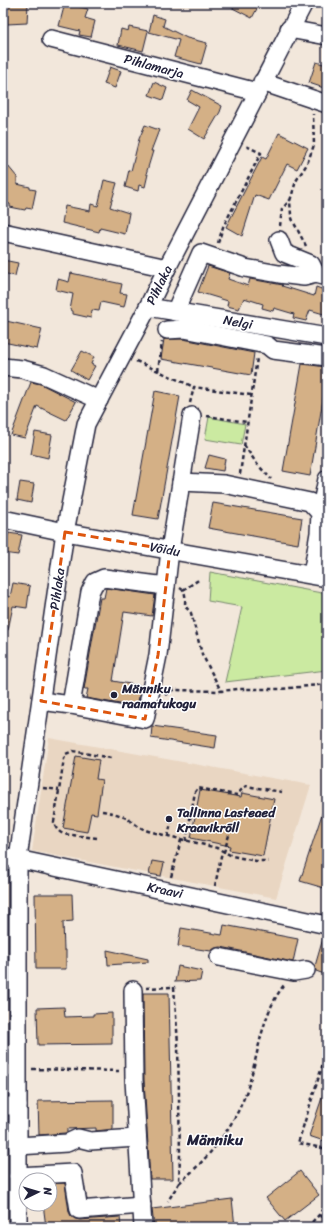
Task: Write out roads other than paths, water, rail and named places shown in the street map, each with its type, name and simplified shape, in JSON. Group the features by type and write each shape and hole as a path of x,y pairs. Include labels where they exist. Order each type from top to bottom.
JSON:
{"street":[{"name":"Pihlaka","path":"18,1172 18,1146 10,1106 18,1068 10,1008 11,857 41,701 65,532 86,424 148,307 289,29 304,3"},
{"path":"289,29 327,36"},
{"name":"Pihlamarja","path":"51,39 321,102"},
{"path":"3,232 167,268"},
{"path":"278,240 284,253 318,272"},
{"path":"175,312 201,253 245,268 279,274 304,277 318,272"},
{"name":"Nelgi","path":"148,307 327,338"},
{"path":"166,330 184,329 267,345 273,350 327,357"},
{"path":"3,367 22,369 44,375 99,400"},
{"path":"41,701 71,705 144,719 158,655 170,550 192,416"},
{"path":"319,577 320,513 327,479"},
{"path":"181,482 224,484 310,502 320,513"},
{"name":"Võidu","path":"3,519 65,532 319,577"},
{"path":"71,705 90,592 95,582 104,578 166,586"},
{"name":"Kraavi","path":"11,857 327,925"},
{"path":"219,957 300,971"},
{"path":"133,990 134,1080 143,1227"},
{"path":"18,1146 67,1143 78,1138 90,1140 137,1138"},
{"path":"58,1174 73,1173 79,1210 142,1205"},
{"name":"Pihlaka","path":"18,1212 18,1227"}],"place":[{"name":"Männiku raamatukogu","path":"114,695"},
{"name":"Tallinna Lasteaed Kraavikrõll","path":"169,819"}],"district":[{"name":"Männiku","path":"215,1140"}]}
